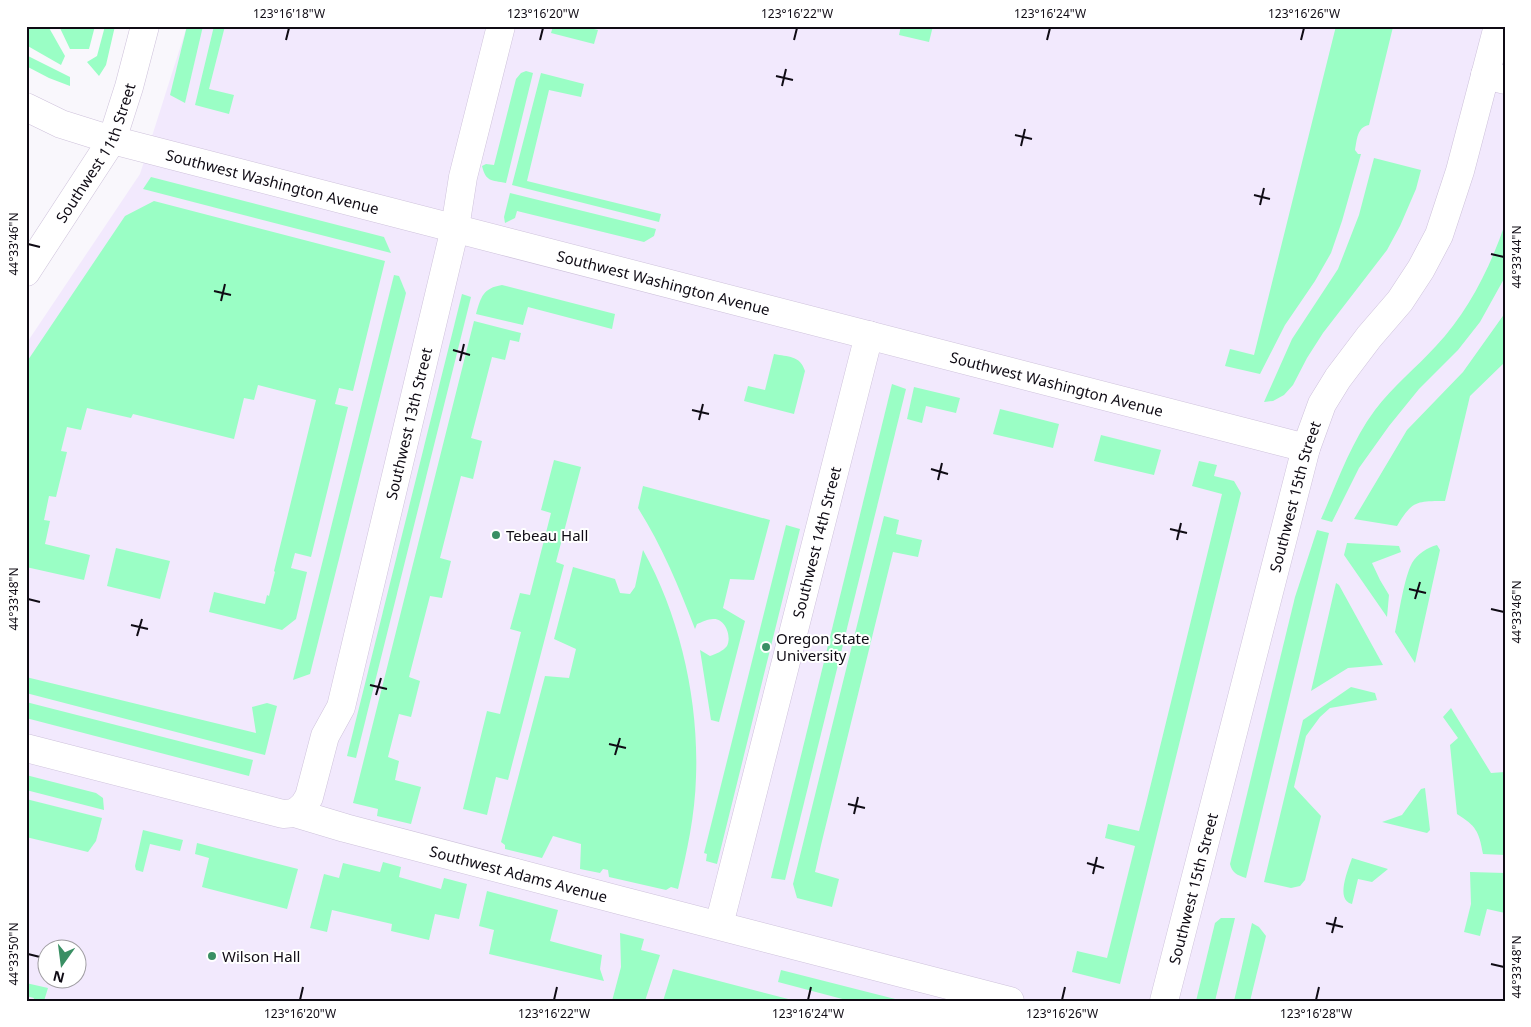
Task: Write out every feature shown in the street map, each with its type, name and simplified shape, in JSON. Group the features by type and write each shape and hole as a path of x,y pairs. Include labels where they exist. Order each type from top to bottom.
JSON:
{"street":[{"name":"Southwest 11th Street","path":"26,272 112,140 129,88 145,26"},
{"name":"Southwest 13th Street","path":"295,813 309,797 325,736 341,707 501,26"},
{"name":"Southwest 15th Street","path":"1164,1001 1306,448 1322,404 1338,378 1369,337 1400,301 1421,269 1439,235 1495,77 1498,26"},
{"name":"Southwest Washington Avenue","path":"26,107 61,124 112,140 1306,448"},
{"name":"Southwest 14th Street","path":"719,925 869,334"},
{"name":"Southwest Adams Avenue","path":"26,748 283,814 295,813 345,828 1010,1001"}],"shaded area":[{"name":"Oregon State University","path":"187,26 1474,26 1505,34 1505,1001 26,1001 26,344 140,174"}],"green space":[{"path":"26,26 48,26 65,56 61,65 26,45"},
{"path":"59,26 95,26 89,49 70,49"},
{"path":"105,26 115,26 106,65 99,76 87,62 97,56"},
{"path":"187,26 203,26 185,103 170,95"},
{"path":"214,26 225,26 209,89 234,95 229,114 195,105"},
{"path":"553,26 581,26 598,30 594,44 551,33"},
{"path":"901,26 933,26 929,42 899,35"},
{"path":"1336,26 1399,26 1398,28 1393,27 1369,125 1362,128 1357,138 1355,150 1358,154 1361,154 1342,221 1331,253 1315,281 1285,325 1260,374 1225,366 1230,349 1254,355"},
{"path":"26,55 70,77 70,86 26,66"},
{"path":"526,71 533,73 506,183 493,181 487,178 482,166 486,164 494,165 516,79 521,73"},
{"path":"541,73 584,84 581,97 549,90 527,181 661,214 659,222 512,185"},
{"path":"1374,158 1421,170 1416,189 1400,226 1387,250 1323,333 1293,385 1284,395 1273,401 1264,402 1292,339 1338,269 1359,215"},
{"path":"151,177 384,237 391,253 143,189"},
{"path":"510,193 656,229 654,236 644,242 517,211 515,218 505,223 504,217"},
{"path":"154,201 385,261 353,391 339,388 335,404 348,407 311,557 295,553 291,568 307,572 296,619 282,630 209,612 214,592 265,604 275,572 316,400 258,385 254,400 244,398 234,439 133,414 131,418 87,408 81,430 67,427 61,451 67,452 56,497 49,496 44,520 50,521 45,544 90,555 84,580 26,567 26,363 125,216"},
{"path":"1505,224 1505,277 1480,322 1458,350 1419,389 1389,426 1359,468 1332,522 1321,519 1345,463 1366,422 1382,401 1436,346 1458,319 1485,273"},
{"path":"394,275 399,276 406,293 310,674 293,680"},
{"path":"502,285 615,314 612,329 528,307 523,325 476,314 484,294 491,288"},
{"path":"462,294 471,297 356,758 347,756"},
{"path":"1505,313 1505,362 1470,396 1445,501 1427,501 1416,504 1411,507 1397,526 1354,519 1407,430 1463,372"},
{"path":"474,321 521,333 519,342 510,340 505,360 492,357 471,438 482,441 473,479 461,476 440,558 451,561 442,598 430,596 409,677 420,681 411,717 399,714 388,757 399,761 395,780 421,787 411,824 377,816 378,809 353,803"},
{"path":"774,354 797,359 805,371 794,414 744,401 748,386 765,390"},
{"path":"892,384 906,389 785,880 771,878"},
{"path":"914,387 960,398 956,413 926,406 922,423 907,419"},
{"path":"1000,409 1059,424 1053,448 993,434"},
{"path":"1101,435 1161,450 1154,475 1094,461"},
{"path":"554,460 581,467 556,562 564,565 508,780 496,777 487,815 463,809 487,711 500,714 521,632 510,629 520,593 530,595 551,513 541,510"},
{"path":"1199,461 1217,465 1214,476 1234,481 1241,493 1120,984 1072,972 1077,951 1107,958 1135,846 1105,838 1108,824 1139,831 1146,804 1222,494 1192,486"},
{"path":"643,486 770,520 754,580 730,579 723,608 745,621 719,722 711,720 700,650 710,656 721,651 727,646 728,633 724,624 717,619 697,624 695,629 670,567 638,508"},
{"path":"884,516 899,520 896,534 922,540 918,557 893,552 821,845 815,872 839,879 832,907 797,898 793,884"},
{"path":"786,525 800,529 717,864 706,861 707,854 704,853"},
{"path":"1317,530 1329,533 1246,878 1235,873 1230,864 1295,597"},
{"path":"1347,543 1399,546 1401,552 1372,563 1389,595 1387,617 1344,555"},
{"path":"1437,545 1440,550 1415,663 1395,632 1404,587 1412,563 1423,551"},
{"path":"116,548 170,561 160,599 107,586"},
{"path":"643,550 656,576 677,631 690,689 694,719 696,777 694,805 678,889 671,887 666,890 609,877 608,870 603,869 600,873 580,869 581,844 553,836 542,858 505,849 505,845 501,842 545,676 569,678 576,649 554,639 573,567 615,579 620,593 630,594 635,587"},
{"path":"1336,583 1339,585 1383,665 1348,668 1311,691"},
{"path":"26,677 256,733 252,707 267,703 277,706 265,755 26,693"},
{"path":"1351,687 1375,693 1377,700 1330,708 1320,717 1306,736 1294,787 1321,816 1305,880 1300,886 1291,888 1264,882 1303,720"},
{"path":"26,702 253,760 249,776 26,718"},
{"path":"1451,708 1491,773 1505,772 1505,855 1483,854 1476,830 1469,822 1457,814 1450,745 1458,738 1443,717"},
{"path":"26,775 96,793 103,798 104,810 26,790"},
{"path":"1425,788 1430,830 1427,833 1382,822 1402,815 1421,789"},
{"path":"26,799 102,818 96,841 88,852 26,837"},
{"path":"143,830 183,840 180,851 150,844 143,872 136,870 135,866"},
{"path":"197,843 298,869 287,909 202,887 209,858 195,854"},
{"path":"1352,858 1388,869 1372,882 1358,879 1352,904 1344,897 1343,891"},
{"path":"383,862 401,867 399,877 441,889 444,878 467,884 459,919 435,914 429,940 391,931 392,924 332,910 327,932 310,928 324,874 339,878 343,863 380,872"},
{"path":"1470,872 1505,873 1505,913 1487,909 1480,936 1464,932 1471,904"},
{"path":"487,891 558,910 550,941 602,955 600,969 604,981 489,954 494,930 479,926"},
{"path":"1221,918 1235,918 1215,1001 1196,1001 1215,923"},
{"path":"1252,923 1259,927 1266,936 1250,1001 1234,1001"},
{"path":"620,933 644,939 641,950 660,955 645,1001 612,1001 621,967"},
{"path":"673,969 796,1001 663,1001"},
{"path":"781,970 903,1001 850,1001 778,982"},
{"path":"26,983 38,986 38,990 47,990 44,1001 33,1001 34,998 26,996"}],"place":[{"name":"Tebeau Hall","path":"496,535"},
{"name":"Oregon State University","path":"766,647"},
{"name":"Wilson Hall","path":"212,956"}]}
